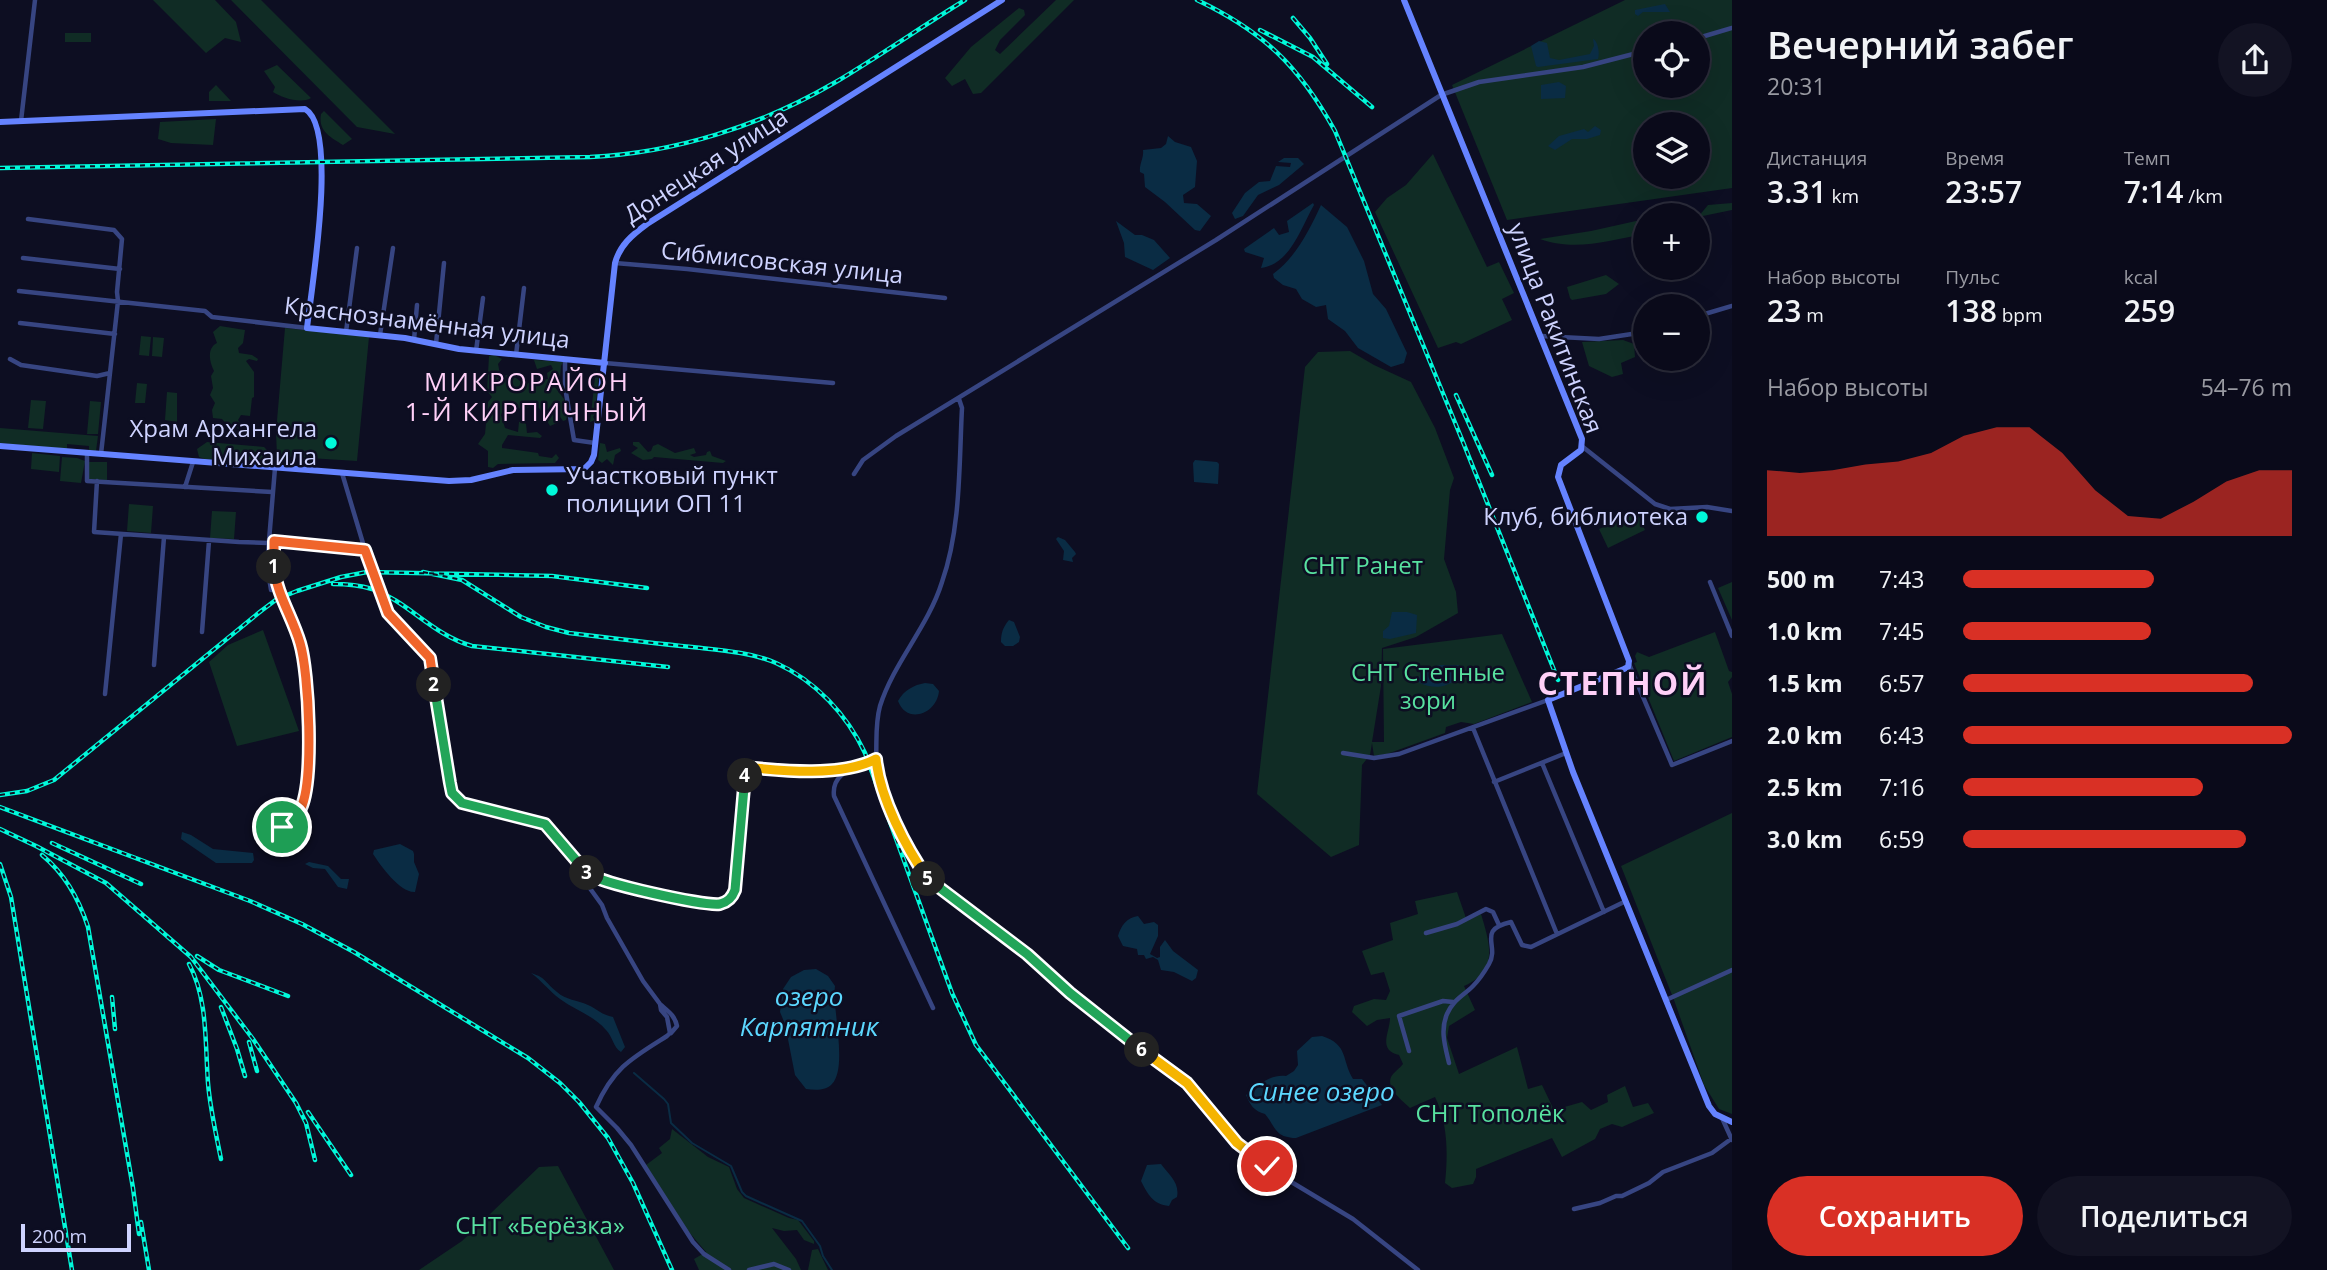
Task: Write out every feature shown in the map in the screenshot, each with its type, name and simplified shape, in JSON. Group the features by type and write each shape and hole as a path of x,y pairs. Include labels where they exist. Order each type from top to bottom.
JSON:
{"street":[{"path":"20,122 35,0"},
{"name":"Донецкая улица","path":"342,472 459,481 513,470 578,470 588,466 593,459 615,263 627,241 646,224 1002,0"},
{"name":"улица Ракитинская","path":"1404,0 1582,439 1583,447 1578,454 1561,465 1558,477 1629,664"},
{"path":"1710,34 1732,28"},
{"path":"854,474 863,460 873,452 1232,230 1441,95 1479,82 1582,67 1633,54"},
{"path":"0,122 305,109 313,117 320,144 319,229 307,328"},
{"path":"28,219 114,230 122,240 115,334 101,455"},
{"path":"346,333 357,248"},
{"path":"380,336 393,248"},
{"path":"23,258 120,269"},
{"path":"436,344 444,263"},
{"name":"Сибмисовская улица","path":"615,263 945,298"},
{"path":"516,355 524,288"},
{"name":"Краснознамённая улица","path":"19,290 205,311 212,317 414,340 476,351 833,383"},
{"path":"476,351 482,298"},
{"path":"414,340 417,305"},
{"path":"1710,312 1732,306"},
{"path":"20,323 115,334"},
{"path":"1540,337 1599,339 1633,334"},
{"path":"10,359 21,365 97,376 110,373"},
{"path":"565,360 565,387 574,440 595,443"},
{"path":"959,399 962,408 959,466 949,561 932,609 906,652 881,706 876,725 876,759 880,781 915,861 929,881 1027,954 1070,993 1187,1083 1237,1143 1287,1180 1353,1219 1418,1270"},
{"path":"0,446 342,472 365,550 388,613 427,654 431,662 436,708 452,793 462,803 534,820 552,830 592,877 604,882 722,904 730,900 735,890 745,767 768,771 812,772 858,767"},
{"path":"1583,447 1655,504 1670,509 1707,507 1732,511"},
{"path":"87,454 87,481 272,492"},
{"path":"185,487 192,462"},
{"path":"275,468 271,542 274,573 303,655 308,745 302,806 297,815 279,831 275,842"},
{"path":"97,481 94,532 365,550"},
{"path":"105,694 121,534"},
{"path":"154,665 164,537"},
{"path":"202,632 209,541"},
{"path":"271,542 267,565 271,590"},
{"path":"1710,582 1732,636"},
{"path":"1343,753 1385,758 1548,700 1625,669 1629,664 1672,765 1732,741"},
{"path":"1548,700 1624,902 1709,1106 1722,1118 1732,1122"},
{"path":"1473,728 1557,934"},
{"path":"1494,782 1566,753"},
{"path":"876,759 841,775 835,781 834,796 933,1008"},
{"path":"1542,763 1604,912"},
{"path":"572,856 576,869 602,905 670,1026 670,1033 625,1063 601,1095 596,1107 631,1145 693,1242 705,1254 729,1270"},
{"path":"1449,1063 1443,1032 1447,1014 1453,1002 1472,987 1491,961 1491,934 1499,925 1512,923 1522,945 1527,947 1624,902"},
{"path":"1426,933 1457,923 1486,909 1493,912 1499,925"},
{"path":"1665,1000 1732,970"},
{"path":"1409,1051 1399,1016 1443,1001 1453,1002"},
{"path":"1574,1209 1622,1196 1663,1172 1712,1153 1732,1140 1722,1118"},
{"path":"749,1270 774,1264 789,1270"}],"green space":[{"path":"153,0 215,0 236,22 241,42 225,38 206,53"},
{"path":"231,0 261,0 395,134 357,127"},
{"path":"1056,0 1074,0 981,93 973,94 965,79 952,86 945,78 971,47 1019,8 1024,10 1025,15 1000,40 995,50 1000,54"},
{"path":"1625,0 1732,0 1732,188 1507,220 1452,85"},
{"path":"65,33 91,33 91,42 65,42"},
{"path":"277,65 311,98 292,100 273,92 275,87 264,71"},
{"path":"216,85 231,101 209,101 209,92"},
{"path":"324,111 352,139 343,145 326,133 321,125 321,114"},
{"path":"216,119 213,145 171,143 158,139 160,122"},
{"path":"1433,154 1487,267 1499,262 1514,293 1502,299 1512,320 1461,344 1456,342 1438,348 1375,212 1387,198 1406,185"},
{"path":"1732,203 1732,210 1710,215 1710,205"},
{"path":"1633,222 1633,236 1605,242 1567,245 1540,239"},
{"path":"1606,275 1619,284 1606,294 1572,300 1570,298 1567,287"},
{"path":"220,326 245,330 243,343 238,348 239,353 258,359 246,361 254,372 254,397 250,416 241,415 238,420 253,426 252,432 231,429 222,419 213,418 215,403 210,395 213,388 211,376 214,371 210,355 217,343 213,332"},
{"path":"285,328 369,337 357,461 277,456 276,432"},
{"path":"141,336 151,337 149,356 139,355"},
{"path":"153,337 164,338 162,357 152,356"},
{"path":"1623,340 1633,344 1633,358 1621,363 1623,374 1612,377 1589,366 1582,342"},
{"name":"СНТ Ранет","path":"1350,351 1411,382 1435,428 1454,478 1450,490 1444,559 1456,592 1458,613 1416,637 1382,648 1381,686 1372,742 1384,742 1383,649 1502,634 1532,702 1474,724 1461,722 1446,727 1445,733 1387,754 1374,756 1372,743 1370,755 1362,765 1359,845 1331,857 1257,794 1305,367 1318,352"},
{"path":"489,356 502,359 498,364 500,374 511,374 525,385 532,381 548,379 547,373 553,369 551,365 537,369 534,360 563,362 560,377 552,383 564,399 568,413 566,420 563,421 558,414 557,423 550,426 539,408 533,406 524,409 508,407 501,415 505,428 518,432 519,422 522,421 526,424 527,433 537,432 542,436 508,435 502,448 538,453 539,456 552,458 556,454 559,458 555,463 498,464 493,468 488,467 488,451 478,444 485,434 488,402 492,397 487,391"},
{"path":"596,369 599,373 593,417 595,420 590,422"},
{"path":"137,383 147,384 145,403 135,403"},
{"path":"167,392 177,393 177,422 165,420"},
{"path":"31,400 46,401 43,429 28,428"},
{"path":"90,401 101,402 98,434 87,434"},
{"path":"0,428 98,436 96,451 89,450 89,446 67,444 67,449 0,443"},
{"path":"207,442 264,447 268,459 261,463 199,457 197,449"},
{"path":"633,442 639,442 648,452 658,444 675,453 694,448 696,453 690,455 694,457 706,455 710,451 712,456 726,461 723,463 654,457 643,460 631,453 638,448"},
{"path":"600,443 605,444 607,452 620,448 613,465 607,459 602,463 598,460"},
{"path":"32,453 60,456 59,472 31,469"},
{"path":"62,457 85,461 81,483 60,481"},
{"path":"88,462 107,462 107,480 87,479"},
{"path":"129,504 153,506 151,533 127,531"},
{"path":"212,511 236,512 234,539 210,538"},
{"path":"1637,512 1645,530 1608,548 1599,529"},
{"path":"1732,582 1732,620 1718,588"},
{"path":"263,630 299,731 237,746 209,662 228,645"},
{"path":"1715,632 1729,671 1732,672 1728,682 1732,694 1732,737 1674,761 1634,663 1637,662 1635,656 1637,652 1649,657"},
{"path":"1732,813 1732,1114 1719,1109 1704,1085 1621,866"},
{"name":"СНТ Тополёк","path":"1457,892 1467,921 1481,914 1489,946 1487,965 1483,973 1464,986 1475,1010 1449,1026 1447,1038 1459,1074 1517,1047 1528,1089 1542,1085 1554,1110 1582,1102 1591,1110 1608,1102 1607,1095 1625,1086 1633,1107 1648,1103 1654,1113 1622,1127 1612,1124 1600,1129 1595,1139 1562,1157 1552,1138 1476,1169 1473,1184 1452,1188 1445,1183 1446,1139 1435,1097 1410,1108 1400,1098 1390,1081 1403,1064 1399,1055 1392,1053 1386,1045 1390,1018 1377,1020 1367,1026 1352,1012 1354,1006 1374,999 1386,1000 1390,991 1384,972 1371,975 1362,951 1393,940 1390,923 1418,914 1415,901"},
{"path":"672,1129 708,1157 729,1167 737,1189 744,1198 798,1220 814,1244 804,1240 797,1230 772,1228 796,1259 801,1270 699,1270 694,1259 706,1252 683,1225 646,1165 662,1153 659,1148 670,1139"},
{"name":"СНТ «Берёзка»","path":"558,1166 614,1270 419,1270 462,1241 539,1167"},
{"path":"818,1249 828,1270 808,1270 812,1250"}],"water":[{"path":"1665,4 1670,12 1643,12 1638,16 1635,14 1635,10"},
{"path":"1593,39 1598,48 1598,59 1536,66 1531,46 1539,41 1547,43 1550,58 1559,60 1590,54 1594,46"},
{"path":"1559,82 1566,86 1565,98 1541,99 1541,85"},
{"path":"1595,126 1601,130 1600,135 1587,139 1572,139 1555,150 1548,146 1559,136 1584,129 1588,132"},
{"path":"1168,136 1175,142 1191,147 1197,161 1195,187 1183,195 1184,203 1197,204 1211,216 1200,231 1195,230 1145,187 1144,174 1140,172 1143,150 1161,148 1166,144"},
{"path":"1284,158 1298,158 1304,164 1279,185 1258,195 1243,216 1235,219 1232,213 1245,193 1259,182 1270,181 1276,166 1290,167 1291,163 1278,162"},
{"path":"1313,203 1294,243 1280,260 1261,268 1264,258 1245,252 1244,249 1274,228 1279,235 1289,232 1287,221"},
{"path":"1321,205 1347,227 1364,261 1373,294 1386,309 1407,353 1404,363 1391,367 1358,348 1345,331 1328,319 1326,305 1316,307 1302,299 1296,289 1283,285 1274,278 1273,274 1289,260 1301,243"},
{"path":"1116,221 1135,235 1154,240 1170,258 1153,270 1125,257 1124,243"},
{"path":"1195,460 1219,464 1218,484 1194,482"},
{"path":"1058,537 1065,540 1075,552 1073,562 1063,560 1064,551 1056,539"},
{"path":"1392,612 1417,615 1416,633 1383,638 1383,631 1389,626"},
{"path":"1009,620 1014,622 1020,637 1019,642 1013,646 1005,646 1001,642 1003,630"},
{"path":"1439,665 1458,665 1462,668 1460,677 1450,684 1435,687 1418,682 1421,672"},
{"path":"925,683 933,684 939,691 937,699 928,711 921,714 908,713 898,701 910,689"},
{"path":"182,832 213,849 253,853 254,860 252,863 216,863 181,839"},
{"path":"400,844 414,854 419,874 415,892 397,884 373,854 374,850"},
{"path":"309,862 328,866 341,879 349,879 347,889 338,887 325,869 305,864"},
{"path":"1138,916 1144,924 1154,922 1158,925 1158,936 1150,954 1160,957 1160,947 1165,940 1173,951 1198,970 1196,978 1192,981 1174,972 1161,970 1158,960 1153,957 1146,959 1144,955 1138,955 1137,949 1123,946 1118,936 1121,929 1127,921"},
{"name":"озеро Карпятник","path":"816,969 828,976 835,986 839,1052 837,1076 827,1088 817,1090 806,1089 795,1075 780,1012 783,989 791,977 804,970"},
{"path":"531,973 543,979 564,997 613,1017 625,1047 621,1052 601,1025 560,999"},
{"name":"Синее озеро","path":"1322,1036 1341,1048 1353,1079 1362,1079 1382,1105 1296,1138 1284,1136 1265,1114 1253,1107 1246,1095 1269,1078 1286,1076 1294,1071 1298,1065 1297,1051 1312,1037"},
{"path":"1161,1164 1177,1187 1177,1197 1169,1206 1152,1198 1141,1181 1147,1165"}],"waterway":[{"path":"634,1073 668,1104 671,1123 692,1143 731,1166 746,1196 802,1221 820,1246 832,1270"}],"railway":[{"path":"0,168 590,157 654,150 716,135 777,112 834,83 965,0"},
{"path":"1197,0 1242,25 1278,53 1308,88 1335,131 1558,680"},
{"path":"1293,18 1327,64"},
{"path":"1260,30 1313,57 1372,107"},
{"path":"1456,395 1492,475"},
{"path":"0,795 27,791 54,780 261,611 277,599 297,591 367,572 552,576 647,588"},
{"path":"423,572 462,580 521,617 569,633 724,650 766,659 791,670 829,700 849,725 865,753 952,993 976,1045 1128,1248"},
{"path":"333,584 372,589 397,602 444,634 472,646 668,667"},
{"path":"0,807 250,901 302,924 354,952 528,1058 560,1083 608,1138 633,1183 672,1270"},
{"path":"0,829 106,883 191,957 253,1039 296,1103 306,1123 315,1160"},
{"path":"52,843 141,884"},
{"path":"42,855 58,870 70,888 88,927 139,1234"},
{"path":"0,864 11,897 72,1270"},
{"path":"197,956 219,970 288,996"},
{"path":"189,964 203,1007 209,1092 221,1159"},
{"path":"112,997 115,1029"},
{"path":"221,1007 245,1076"},
{"path":"249,1042 257,1071"},
{"path":"308,1112 351,1175"},
{"path":"141,1222 149,1270"}],"place":[{"name":"Храм Архангела Михаила","path":"331,443"},
{"name":"Участковый пункт полиции ОП 11","path":"552,490"},
{"name":"Клуб, библиотека","path":"1702,517"}],"district":[{"name":"МИКРОРАЙОН 1-Й КИРПИЧНЫЙ","path":"527,397"},
{"name":"СТЕПНОЙ","path":"1623,684"}],"route":[{"path":"282,827 297,815 302,806 308,745 303,655 274,573 274,541 365,550 391,618 430,658 450,783 457,800 545,824 582,869 604,882 722,904 733,897 735,890 745,767 768,771 812,772 858,767 876,759 880,781 899,828 915,861 929,881 1027,954 1070,993 1187,1083 1237,1143 1267,1166"}],"park label":[{"name":"СНТ Степные зори","path":"1428,687"}]}
